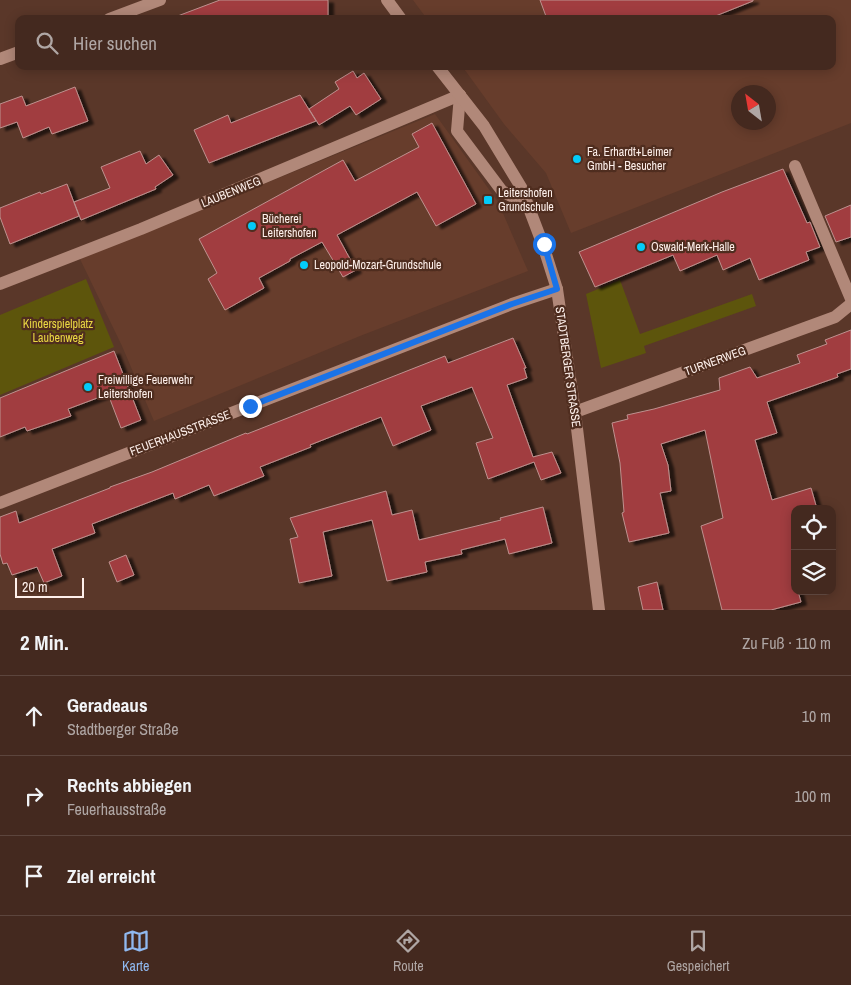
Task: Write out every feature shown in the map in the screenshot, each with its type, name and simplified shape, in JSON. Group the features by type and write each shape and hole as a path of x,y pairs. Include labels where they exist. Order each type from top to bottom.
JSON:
{"street":[{"path":"120,15 160,0"},
{"path":"387,0 398,15"},
{"path":"0,59 15,53"},
{"name":"STADTBERGER STRASSE","path":"440,70 488,134 521,188 544,244 557,289 575,412 599,610"},
{"path":"460,95 457,131 502,191 529,206"},
{"name":"LAUBENWEG","path":"0,284 160,222 460,95"},
{"path":"795,166 851,299"},
{"name":"FEUERHAUSSTRASSE","path":"0,503 512,304 557,289"},
{"name":"TURNERWEG","path":"575,412 836,317 851,304"}],"shaded area":[{"path":"413,0 851,0 851,123 571,233 546,173 504,124 465,70 836,70 836,15 424,15"},
{"name":"Leopold-Mozart-Grundschule","path":"435,114 498,202 528,271 360,336 154,421 122,346 80,259"}],"green space":[{"name":"Kinderspielplatz Laubenweg","path":"86,279 114,347 0,395 0,315"},
{"path":"620,280 640,334 752,294 756,306 644,346 646,353 601,368 586,294"}],"building":[{"path":"220,0 328,0 328,15 180,15"},
{"path":"540,0 753,0 718,15 546,15"},
{"path":"353,71 357,78 364,73 381,99 356,115 350,106 319,125 309,109 339,89 335,82"},
{"path":"75,87 88,121 52,134 49,127 23,138 17,122 0,128 0,104 22,96 26,106"},
{"path":"300,95 316,121 209,163 194,130 228,115 231,123"},
{"path":"432,123 476,204 436,226 417,192 337,235 356,270 343,277 322,242 259,278 264,288 225,310 208,279 217,273 199,239 343,160 355,181 419,147 412,134"},
{"path":"140,151 146,164 159,155 173,175 155,187 156,189 81,220 74,202 110,188 101,167"},
{"path":"783,169 807,223 810,222 820,247 806,252 809,260 759,280 750,258 723,270 717,255 680,271 673,255 595,287 579,252 722,192"},
{"path":"67,184 79,216 10,244 0,217 0,208 40,192 41,194"},
{"path":"851,205 851,237 836,242 825,216"},
{"path":"851,330 851,369 837,374 838,377 767,402 777,433 755,440 772,500 811,488 816,505 791,505 791,595 799,595 801,602 771,610 722,610 701,526 723,518 705,430 661,444 668,465 671,491 660,493 669,533 629,542 622,513 624,512 620,463 612,423 628,419 627,415 720,390 719,378 750,367 757,378 800,363 797,355 827,344 825,340"},
{"path":"513,338 526,368 524,368 527,378 507,385 533,457 552,452 561,473 541,480 534,462 488,479 476,443 493,438 472,387 421,406 431,430 393,446 381,417 260,467 264,476 214,496 209,485 175,499 173,493 92,524 95,533 52,549 62,576 44,583 37,567 12,575 7,563 3,564 0,554 0,517 16,511 19,523 445,356 448,363"},
{"name":"Freiwillige Feuerwehr Leitershofen","path":"114,351 141,420 121,428 108,394 68,409 71,416 27,431 25,427 0,437 0,398"},
{"path":"386,491 392,515 412,510 419,540 501,520 500,518 543,507 552,543 509,554 505,539 461,550 462,554 425,562 427,572 387,581 372,520 323,532 332,576 299,583 290,539 298,537 290,518"},
{"path":"126,555 134,575 117,582 109,562"},
{"path":"657,582 663,610 643,610 638,587"}],"place":[{"name":"Fa. Erhardt+Leimer GmbH - Besucher","path":"577,159"},
{"name":"Leitershofen Grundschule","path":"488,200"},
{"name":"Bücherei Leitershofen","path":"252,226"},
{"name":"Oswald-Merk-Halle","path":"641,247"},
{"name":"Leopold-Mozart-Grundschule","path":"304,265"},
{"name":"Freiwillige Feuerwehr Leitershofen","path":"88,387"}],"route":[{"path":"250,406 512,304 557,289 544,244"}]}
